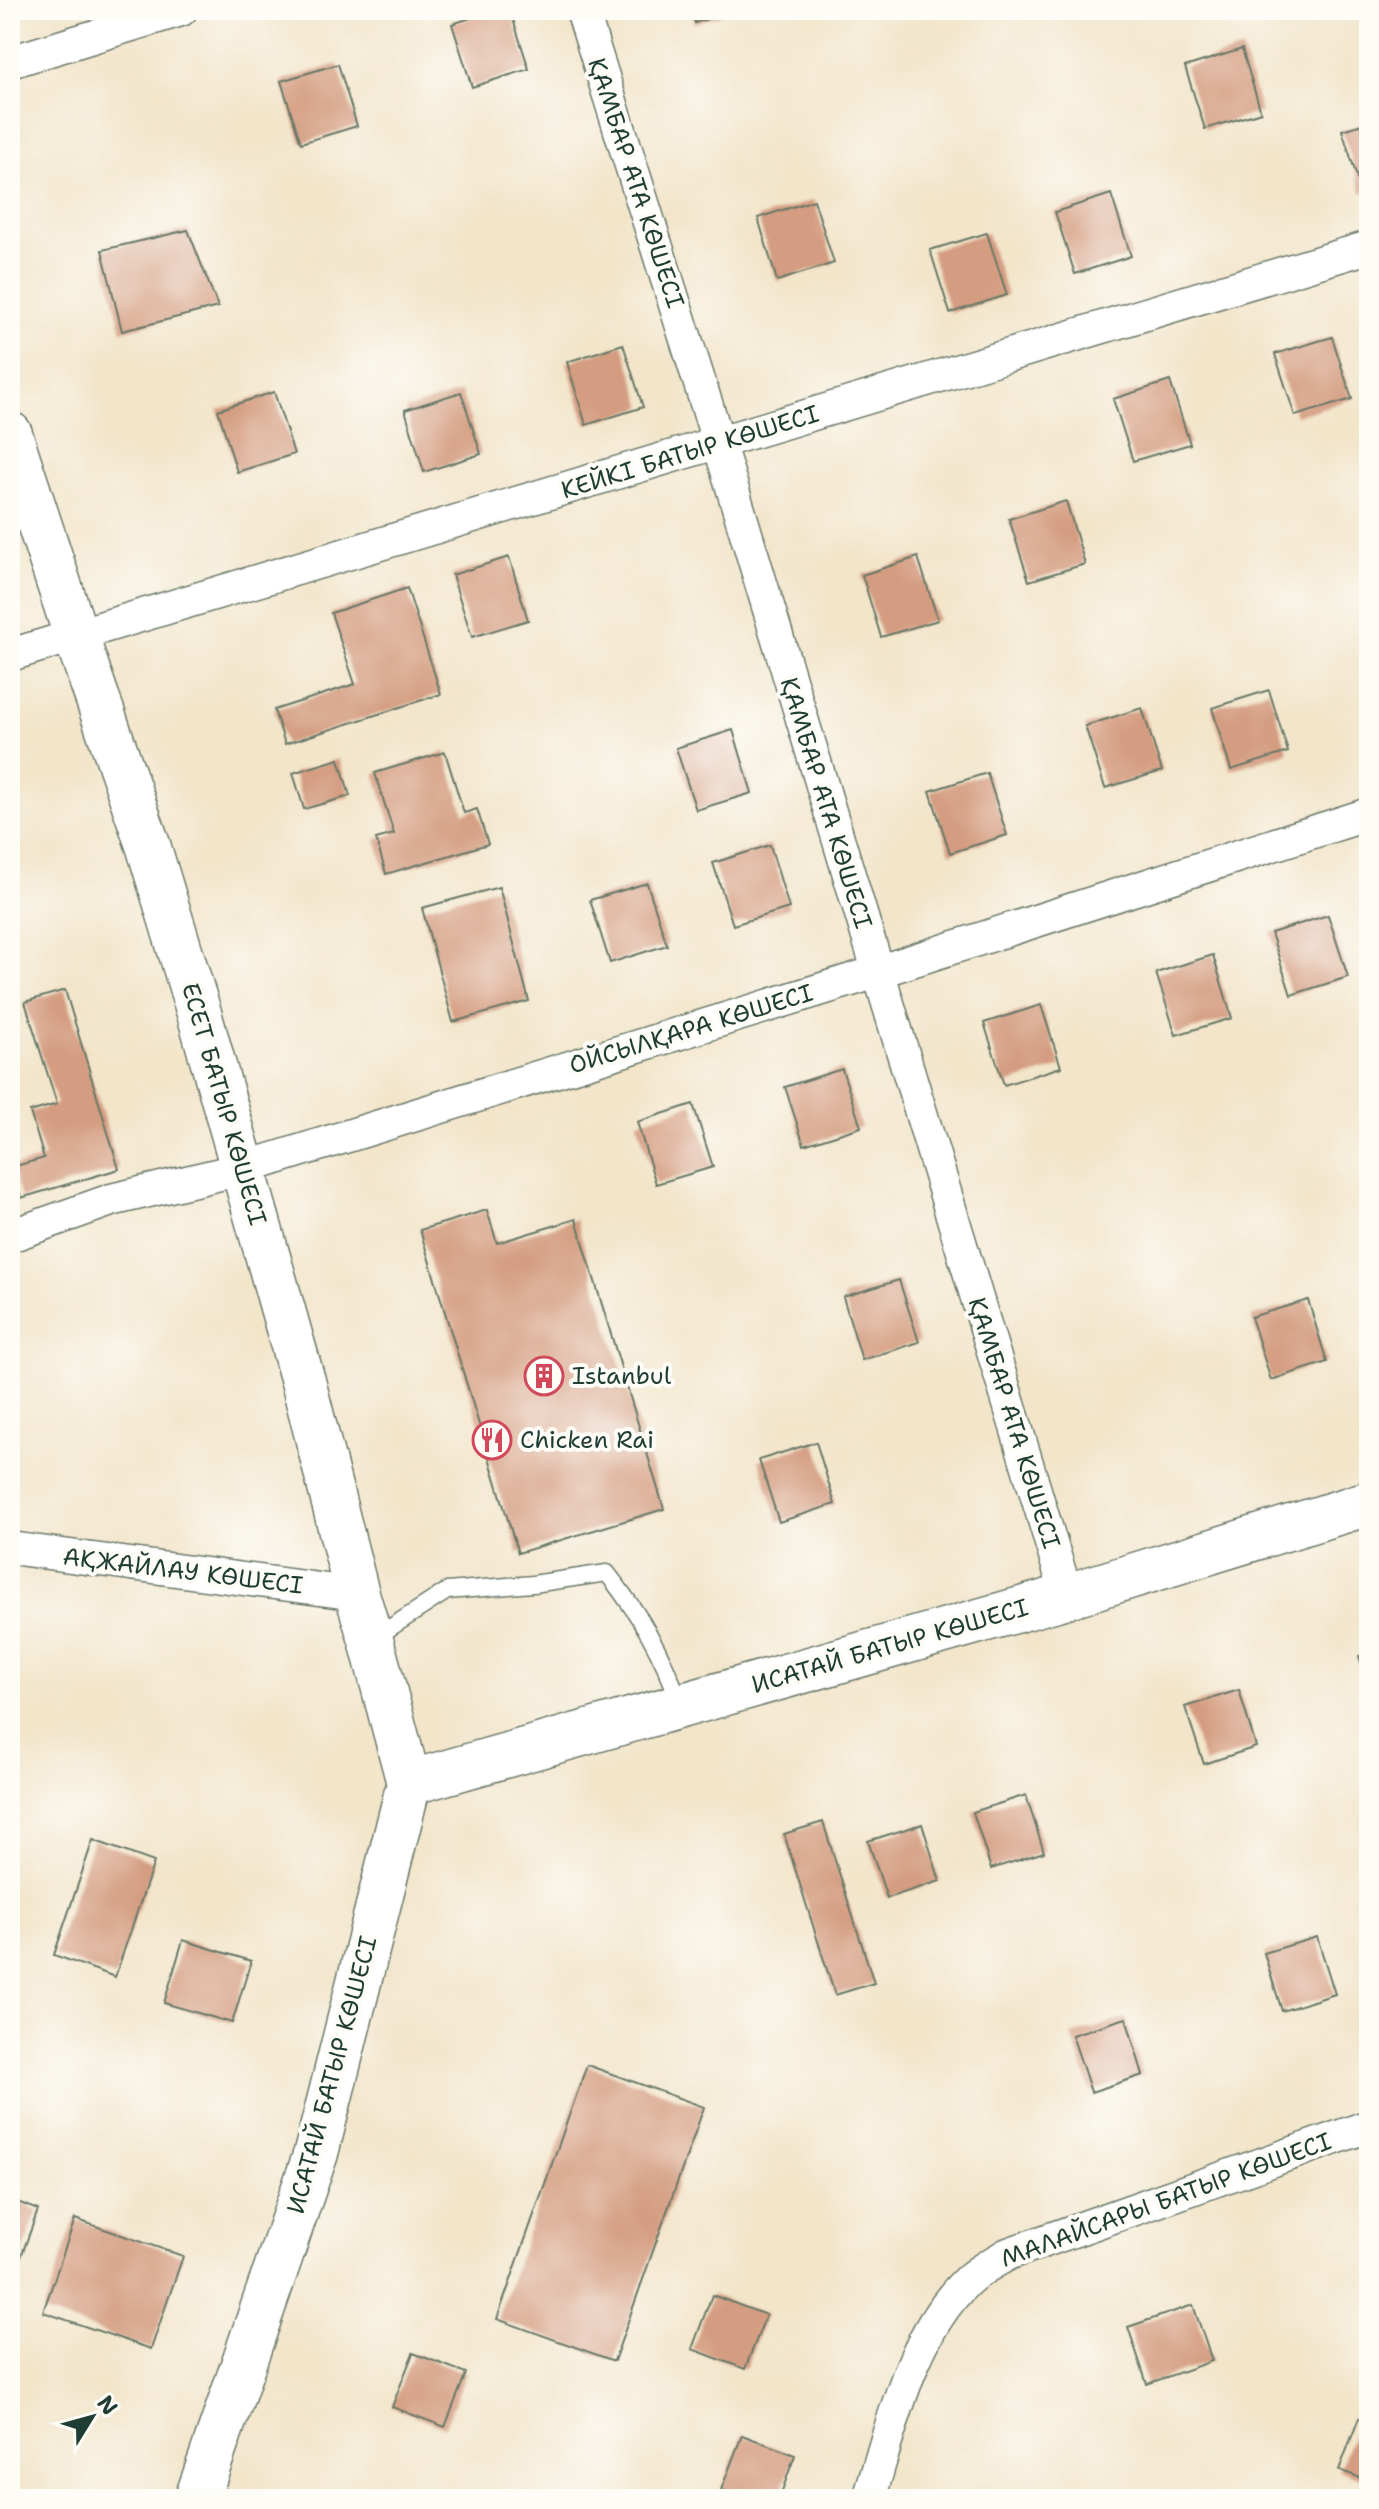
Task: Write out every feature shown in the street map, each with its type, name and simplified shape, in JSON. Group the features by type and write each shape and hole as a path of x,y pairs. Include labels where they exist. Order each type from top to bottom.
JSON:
{"street":[{"path":"10,62 181,10"},
{"name":"ҚАМБАР АТА КӨШЕСІ","path":"582,10 719,444 1067,1596"},
{"name":"КЕЙКІ БАТЫР КӨШЕСІ","path":"10,655 1369,247"},
{"name":"ЕСЕТ БАТЫР КӨШЕСІ","path":"10,434 149,848 199,1013 303,1381 409,1783"},
{"name":"ОЙСЫЛҚАРА КӨШЕСІ","path":"10,1236 111,1200 241,1169 877,972 1369,814"},
{"name":"ИСАТАЙ БАТЫР КӨШЕСІ","path":"197,2499 316,2153 409,1783 1067,1596 1369,1503"},
{"name":"АҚЖАЙЛАУ КӨШЕСІ","path":"10,1548 357,1594"},
{"name":"МАЛАЙСАРЫ БАТЫР КӨШЕСІ","path":"869,2499 916,2354 967,2281 1008,2254 1369,2126"}],"lane":[{"path":"371,1640 447,1591 533,1584 607,1573 638,1613 669,1671 680,1704"}],"building":[{"path":"496,10 510,10 529,69 472,87 452,24"},
{"path":"691,10 733,10 733,11 695,23"},
{"path":"1242,49 1261,112 1205,129 1185,67"},
{"path":"338,64 357,126 301,143 281,81"},
{"path":"1369,122 1369,190 1362,193 1342,130"},
{"path":"1111,194 1131,256 1075,274 1055,212"},
{"path":"814,200 834,263 777,281 758,218"},
{"path":"188,230 218,307 122,331 102,250"},
{"path":"987,233 1007,295 950,313 930,250"},
{"path":"1332,337 1352,399 1295,416 1275,354"},
{"path":"623,344 643,407 586,425 567,362"},
{"path":"1170,381 1190,444 1133,461 1113,399"},
{"path":"274,392 294,454 237,472 218,410"},
{"path":"461,392 481,454 424,472 405,410"},
{"path":"1066,501 1085,564 1029,581 1009,519"},
{"path":"509,557 528,620 472,637 452,575"},
{"path":"918,557 938,620 881,637 862,575"},
{"path":"407,588 441,694 285,744 274,710 355,684 331,613"},
{"path":"1269,690 1288,752 1231,770 1212,708"},
{"path":"1142,708 1162,771 1105,788 1085,726"},
{"path":"733,730 752,793 696,810 676,748"},
{"path":"445,752 464,813 477,809 488,844 386,874 376,839 394,834 375,773"},
{"path":"339,759 350,796 304,809 293,773"},
{"path":"987,773 1007,835 950,853 930,791"},
{"path":"770,845 789,908 733,925 713,863"},
{"path":"647,883 667,945 610,963 590,900"},
{"path":"499,887 529,1001 453,1022 422,908"},
{"path":"1328,915 1348,977 1291,995 1271,933"},
{"path":"1213,955 1232,1018 1176,1035 1156,973"},
{"path":"65,990 119,1169 21,1198 12,1167 44,1158 30,1112 57,1104 25,1002"},
{"path":"1041,1005 1061,1067 1004,1085 984,1023"},
{"path":"842,1069 861,1127 804,1145 785,1087"},
{"path":"693,1104 713,1167 656,1184 637,1122"},
{"name":"Istanbul","path":"487,1210 497,1243 576,1219 664,1509 518,1553 420,1230"},
{"path":"899,1280 919,1342 862,1360 843,1297"},
{"path":"1308,1300 1327,1362 1271,1380 1251,1317"},
{"path":"816,1442 835,1504 779,1522 759,1460"},
{"path":"1369,1653 1369,1686 1368,1686 1359,1656"},
{"path":"1239,1690 1256,1747 1204,1764 1185,1707"},
{"path":"1026,1795 1044,1852 991,1869 973,1812"},
{"path":"823,1822 874,1983 835,1995 784,1834"},
{"path":"922,1824 940,1881 887,1898 868,1841"},
{"path":"93,1840 154,1862 115,1977 54,1955"},
{"path":"1317,1937 1335,1994 1282,2011 1264,1953"},
{"path":"183,1940 251,1961 232,2023 164,2003"},
{"path":"1126,2018 1143,2075 1091,2092 1072,2035"},
{"path":"587,2065 704,2107 614,2361 497,2319"},
{"path":"10,2199 38,2210 18,2265 10,2261"},
{"path":"75,2219 183,2256 151,2349 43,2312"},
{"path":"712,2295 766,2315 745,2369 692,2349"},
{"path":"1193,2305 1212,2361 1147,2384 1128,2327"},
{"path":"413,2353 466,2373 445,2427 392,2407"},
{"path":"1359,2418 1369,2422 1369,2481 1339,2470"},
{"path":"742,2435 795,2455 779,2499 745,2499 721,2490"}],"place":[{"name":"Istanbul","path":"544,1376"},
{"name":"Chicken Rai","path":"492,1440"}]}
